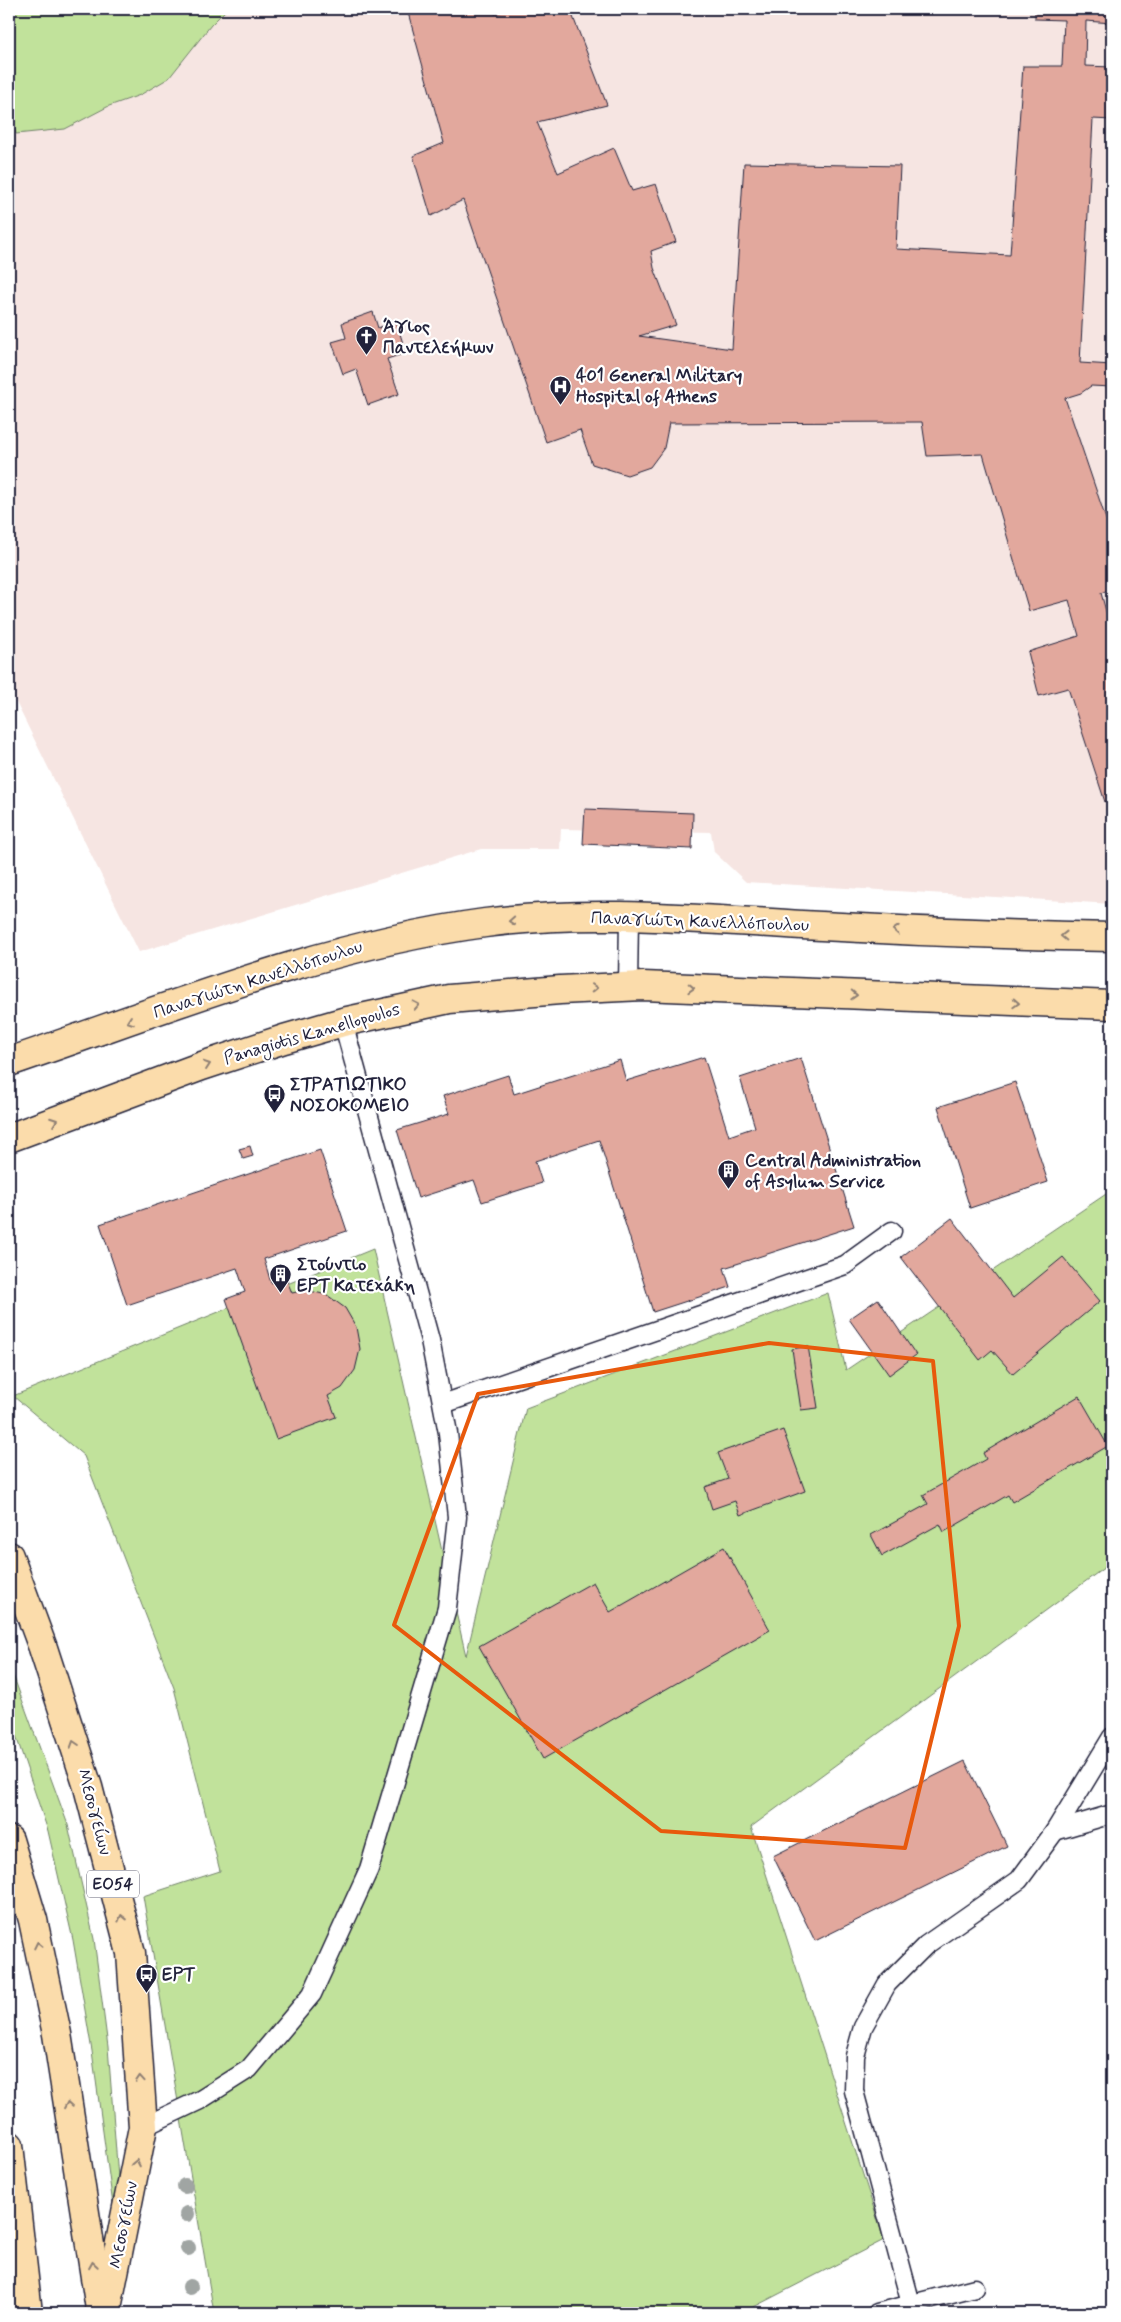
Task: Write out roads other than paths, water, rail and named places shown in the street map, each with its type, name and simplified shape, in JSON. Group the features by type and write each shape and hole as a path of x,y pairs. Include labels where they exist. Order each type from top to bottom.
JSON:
{"main road":[{"name":"Παναγιώτη Κανελλόπουλου","path":"9,1062 334,953 395,939 489,922 659,916 945,933 1112,937"},
{"path":"628,987 1112,1005"},
{"name":"Panagiotis Kanellopoulos","path":"9,1138 202,1066 343,1022 449,999 560,990 628,987"},
{"name":"Μεσογείων","path":"9,1556 43,1648 88,1787 131,1953 143,2127 106,2313"},
{"name":"Μεσογείων","path":"9,1840 33,1920 57,2034 101,2313"},
{"path":"9,2145 28,2313"}],"lane":[{"path":"628,987 629,917"},
{"path":"143,2127 200,2100 249,2069 312,1994 369,1869 447,1608 457,1517 443,1404 430,1340 343,1022"},
{"path":"443,1404 845,1265 892,1231"},
{"path":"911,2304 854,2091 855,2056 861,2034 886,1984 926,1945 1019,1880 1056,1831 1112,1737"},
{"path":"1056,1831 1112,1814"},
{"path":"877,2313 975,2288"}],"place":[{"name":"Άγιος Παντελεήμων","path":"367,356"},
{"name":"401 General Military Hospital of Athens","path":"560,405"},
{"name":"ΣΤΡΑΤΙΩΤΙΚΟ ΝΟΣΟΚΟΜΕΙΟ","path":"274,1114"},
{"name":"Central Administration of Asylum Service","path":"729,1190"},
{"name":"Στούντιο ΕΡΤ Κατεχάκη","path":"281,1294"},
{"name":"ΕΡΤ","path":"146,1994"}]}
